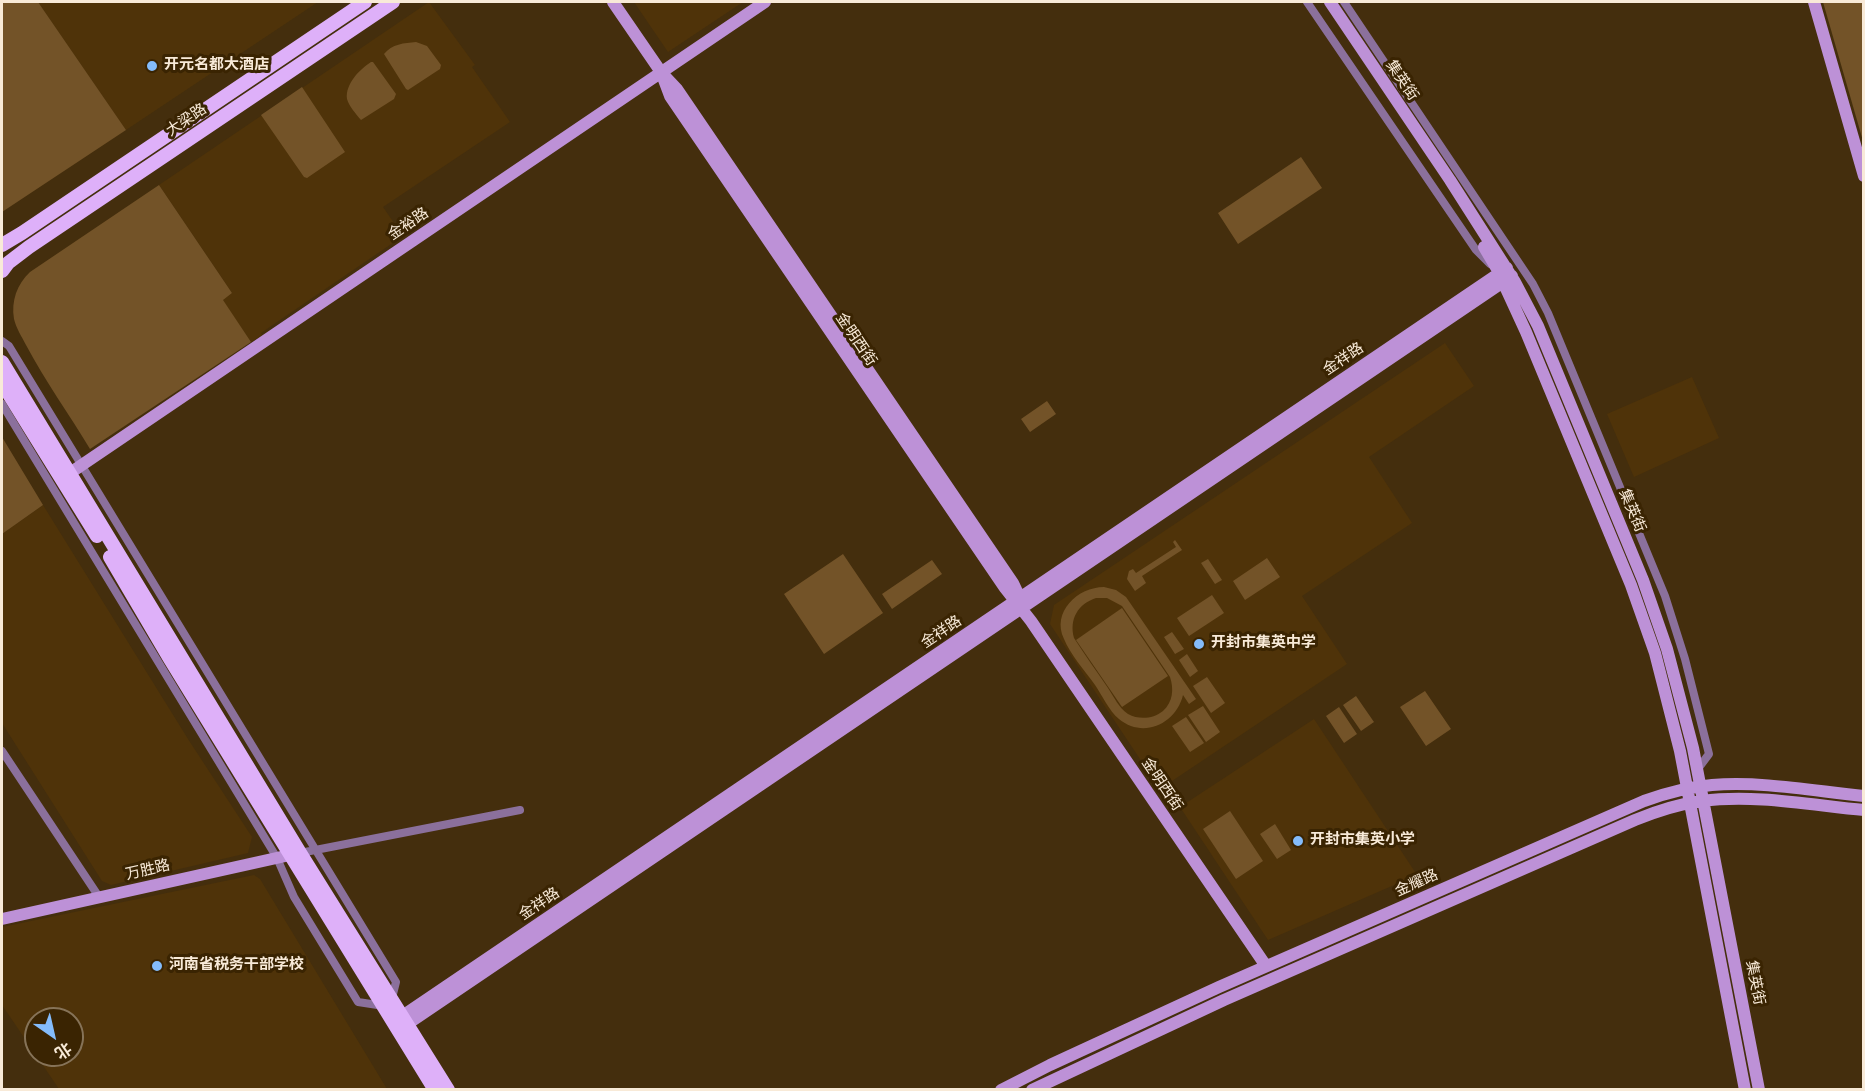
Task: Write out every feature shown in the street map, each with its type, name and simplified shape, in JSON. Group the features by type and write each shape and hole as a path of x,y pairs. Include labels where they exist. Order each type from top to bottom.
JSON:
{"main road":[{"name":"大梁路","path":"2,245 365,2"},
{"name":"大梁路","path":"2,271 8,263 34,243 393,2"},
{"path":"2,362 76,470 289,855"},
{"path":"2,382 289,855 448,1089"},
{"path":"401,1023 435,1089"}],"street":[{"name":"金明西街","path":"613,2 661,72 683,98 934,465 1013,583 1020,603 1031,621 1266,966"},
{"name":"金裕路","path":"76,470 765,2"},
{"path":"1307,2 1476,249 1505,275"},
{"name":"集英街","path":"1320,2 1444,184 1487,252 1505,275 1526,332 1641,612 1664,685 1694,787 1759,1089"},
{"name":"集英街","path":"1330,2 1450,180 1538,327 1653,608 1677,681 1697,770 1694,787"},
{"path":"1344,2 1533,284 1548,313 1665,596 1689,674 1709,754 1697,770"},
{"path":"1814,2 1863,176"},
{"name":"金祥路","path":"401,1023 1505,275"},
{"path":"2,341 9,346 76,470 317,850 396,982 388,1002 358,1002 294,897 289,855 2,404"},
{"path":"2,750 99,897"},
{"name":"金耀路","path":"1001,1089 1266,966 1661,795 1694,787 1726,784 1863,796"},
{"name":"金耀路","path":"1032,1089 1224,1000 1635,820 1665,809 1697,802 1755,800 1863,810"},
{"name":"集英街","path":"1697,802 1746,1089"},
{"path":"289,855 520,810"},
{"name":"万胜路","path":"2,919 289,855"}],"shaded area":[{"path":"2,2 38,2 126,130 2,212"},
{"name":"开元名都大酒店","path":"38,2 318,2 126,130"},
{"path":"429,2 475,65 472,67 510,122 383,207 403,236 251,342 222,300 232,293 159,185"},
{"path":"634,2 743,2 668,52"},
{"path":"1823,2 1863,2 1863,141"},
{"path":"416,42 427,46 441,65 440,69 408,90 384,54 394,46"},
{"path":"371,62 396,94 394,99 361,120 349,104 347,93 354,78"},
{"path":"302,87 345,152 307,178 304,177 261,115"},
{"path":"1301,157 1322,188 1238,244 1218,213"},
{"path":"159,185 232,293 223,300 251,342 90,449 41,372 19,332 14,319 14,299 30,272"},
{"name":"开封市集英中学","path":"1445,343 1474,386 1369,457 1412,523 1302,596 1347,664 1160,789 1050,624 1054,605"},
{"path":"1692,377 1719,438 1634,477 1607,414"},
{"path":"1047,401 1056,414 1030,432 1021,419"},
{"path":"2,437 43,505 2,534"},
{"path":"43,505 188,739 252,837 248,853 111,885 102,881 2,723 2,534"},
{"path":"1175,540 1182,550 1142,576 1146,583 1135,591 1127,579 1129,571 1133,569 1136,573 1176,547 1173,542"},
{"path":"843,554 883,613 824,654 784,594"},
{"path":"1267,558 1280,577 1245,600 1233,581"},
{"path":"1208,559 1222,580 1215,584 1201,563"},
{"path":"932,560 942,574 892,609 882,594"},
{"path":"1104,587 1116,590 1126,597 1196,699 1189,704 1183,695 1179,705 1166,721 1148,728 1138,728 1128,725 1115,716 1067,645 1061,629 1064,611 1076,596 1094,588","holes":["1096,598 1107,598 1122,606 1170,677 1171,699 1163,711 1155,716 1137,717 1125,712 1074,638 1074,619 1080,608"]},
{"path":"1212,595 1224,613 1189,636 1177,618"},
{"path":"1122,608 1168,676 1122,707 1076,640"},
{"path":"1172,632 1184,649 1175,654 1164,637"},
{"path":"1187,654 1198,671 1190,677 1179,660"},
{"path":"1207,677 1225,703 1211,713 1193,686"},
{"path":"1425,691 1451,729 1426,746 1400,707"},
{"path":"1356,696 1374,722 1361,731 1343,705"},
{"path":"1203,706 1220,732 1206,742 1188,715"},
{"path":"1339,707 1357,734 1344,743 1326,716"},
{"path":"1186,717 1204,743 1190,752 1172,726"},
{"name":"开封市集英小学","path":"1314,719 1417,875 1268,940 1180,807"},
{"path":"1230,811 1263,861 1236,879 1203,829"},
{"path":"1275,824 1291,850 1277,859 1260,834"},
{"name":"河南省税务干部学校","path":"254,875 260,879 387,1089 59,1089 44,1067 84,1067 84,1007 24,1007 24,1037 2,1005 2,927"}],"place":[{"name":"开元名都大酒店","path":"152,66"},
{"name":"开封市集英中学","path":"1199,644"},
{"name":"开封市集英小学","path":"1298,841"},
{"name":"河南省税务干部学校","path":"157,966"}]}
